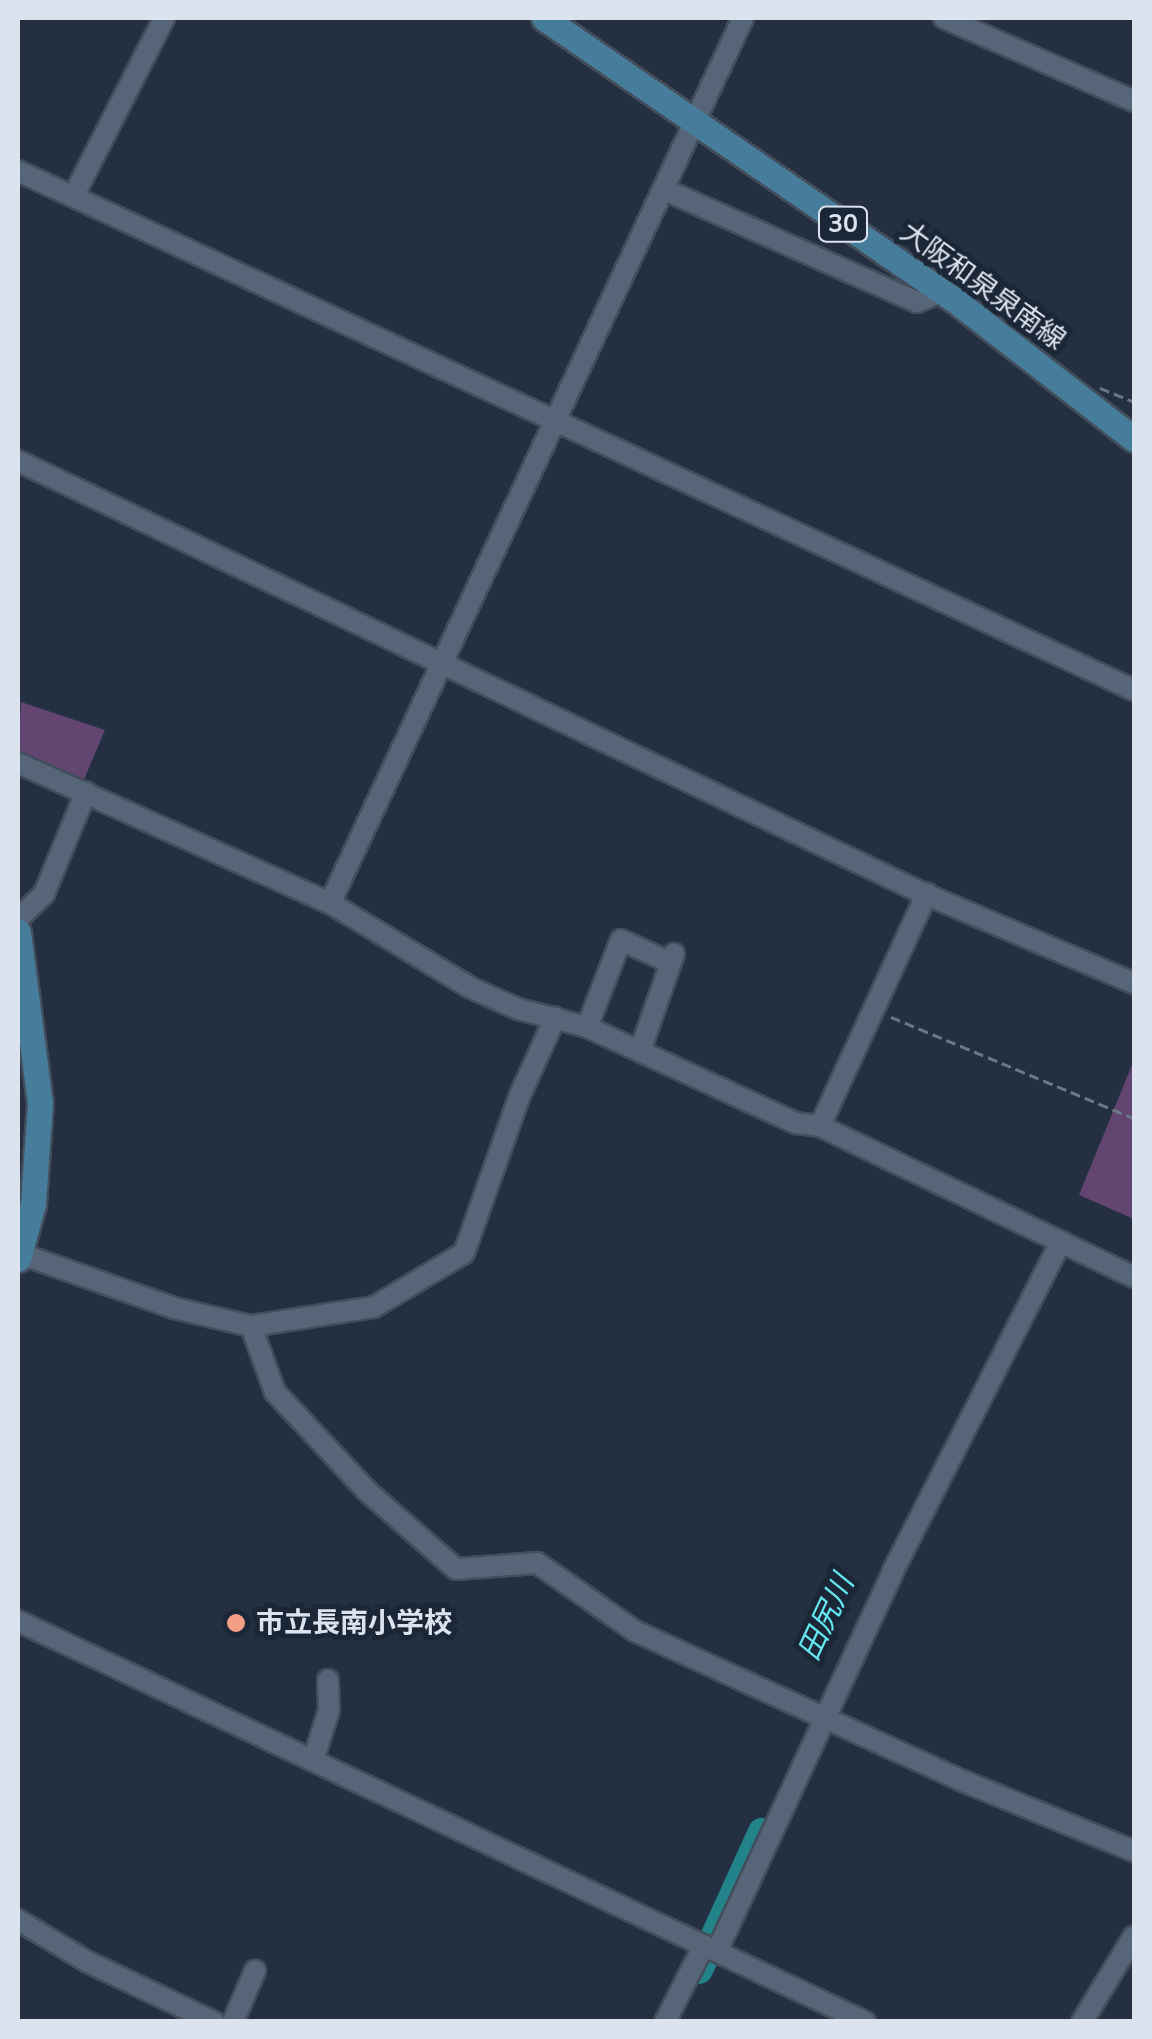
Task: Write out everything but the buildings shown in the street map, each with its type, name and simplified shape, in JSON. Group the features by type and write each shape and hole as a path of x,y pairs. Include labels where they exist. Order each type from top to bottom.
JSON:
{"main road":[{"name":"大阪和泉泉南線","path":"544,18 942,292 1134,439"},
{"path":"18,932 40,1103 37,1173 18,1255"}],"street":[{"path":"74,195 164,18"},
{"path":"330,903 744,18"},
{"path":"944,18 1134,101"},
{"path":"18,171 1134,690"},
{"path":"663,189 918,302 942,292"},
{"path":"18,461 443,659 927,893 1134,983"},
{"path":"18,763 330,903 469,987 587,1027 796,1123 820,1126 1134,1277"},
{"path":"18,919 44,894 86,792"},
{"path":"820,1126 927,893"},
{"path":"587,1027 621,940 674,957 640,1051"},
{"path":"18,1255 174,1308 251,1326 374,1307 464,1253 520,1095 555,1018"},
{"path":"665,2022 710,1948 1061,1241"},
{"path":"251,1326 276,1392 367,1492 456,1569 537,1563 634,1631 1134,1851"},
{"path":"18,1622 865,2022"},
{"path":"312,1760 328,1720 328,1680"},
{"path":"18,1920 88,1962 214,2022"},
{"path":"1082,2022 1134,1936"},
{"path":"234,2022 255,1971"}],"path":[{"path":"874,1010 1134,1118"}],"shaded area":[{"path":"21,702 105,730 83,782 18,753"},
{"path":"1134,1060 1134,1219 1079,1195"}],"waterway":[{"name":"田尻川","path":"699,1970 762,1832"}],"place":[{"name":"市立長南小学校","path":"236,1623"}]}
